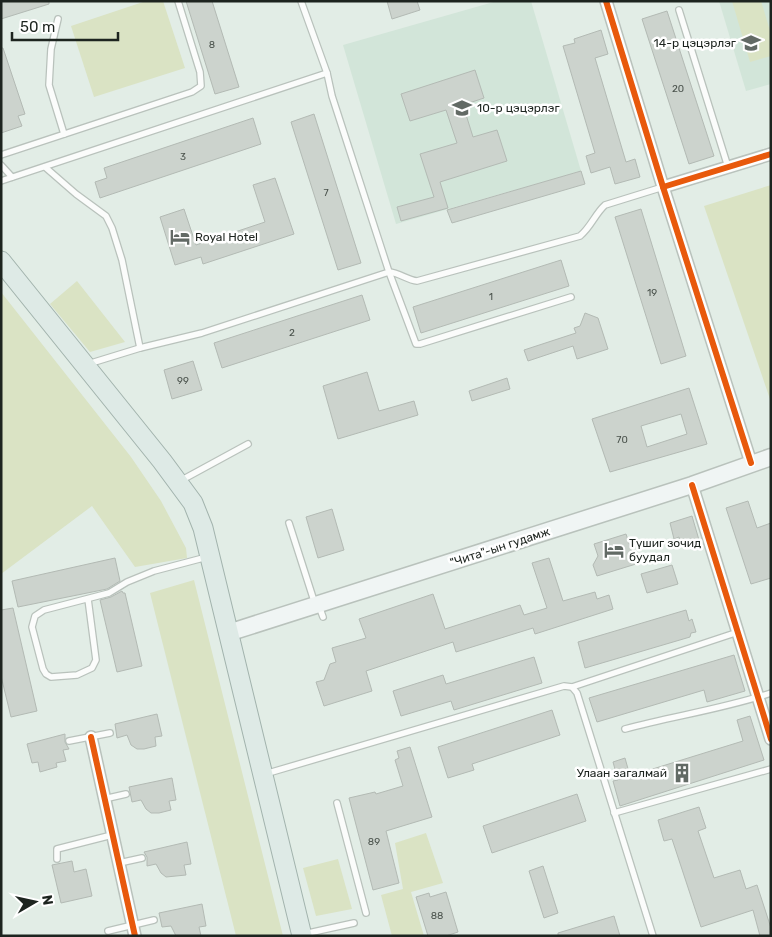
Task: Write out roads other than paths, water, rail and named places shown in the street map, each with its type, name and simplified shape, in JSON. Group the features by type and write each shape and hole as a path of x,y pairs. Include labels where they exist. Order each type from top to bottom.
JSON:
{"highway":[{"path":"1,261 85,364 193,503 202,528 302,935"}],"main road":[{"name":"\"Чита\"-ын гудамж","path":"228,634 319,609 771,457"}],"street":[{"path":"606,1 751,464"},
{"path":"663,187 771,154"},
{"path":"692,485 771,739"},
{"path":"91,737 134,931"}],"lane":[{"path":"1,154 192,92 201,86 200,72 178,1"},
{"path":"301,1 326,73 389,272 416,344 571,297"},
{"path":"679,10 728,167"},
{"path":"58,19 51,49 49,85 64,134"},
{"path":"1,181 326,73"},
{"path":"1,165 12,178"},
{"path":"45,167 76,194 106,216 112,228 122,260 140,348"},
{"path":"85,364 202,333 389,272 417,281 580,236 588,229 600,209 605,205 663,187"},
{"path":"178,482 248,444"},
{"path":"289,523 319,609"},
{"path":"88,599 96,660 92,668 77,676 51,677 46,674 44,669 32,627 35,616 44,610 109,593 127,582 154,571 209,557"},
{"path":"263,775 564,686 572,687 738,632"},
{"path":"572,687 577,693 652,936"},
{"path":"625,729 668,717 688,715 771,692"},
{"path":"69,742 110,733"},
{"path":"614,813 771,769"},
{"path":"104,799 126,794"},
{"path":"337,803 366,913"},
{"path":"57,859 57,849 112,835"},
{"path":"119,863 142,858"},
{"path":"108,931 134,931 154,920"},
{"path":"302,935 354,923"}],"place":[{"name":"14-р цэцэрлэг","path":"751,43"},
{"name":"10-р цэцэрлэг","path":"462,108"},
{"name":"Royal Hotel","path":"180,237"},
{"name":"Түшиг зочид буудал","path":"614,550"},
{"name":"Улаан загалмай","path":"682,773"}]}
